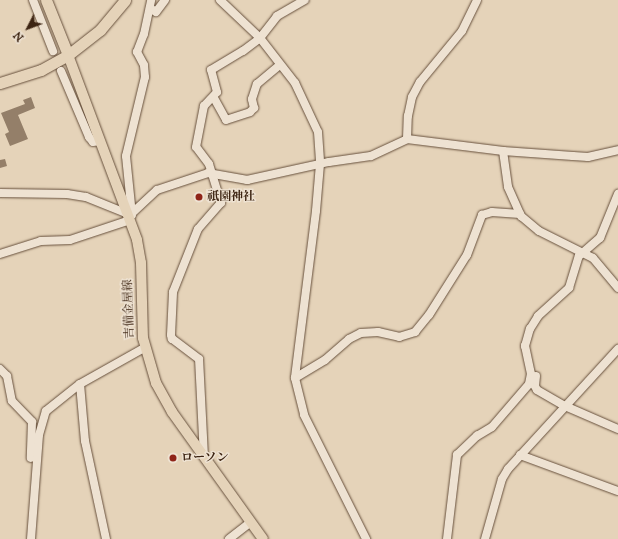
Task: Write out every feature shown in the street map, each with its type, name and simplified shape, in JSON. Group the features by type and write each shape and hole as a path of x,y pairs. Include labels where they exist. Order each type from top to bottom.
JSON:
{"highway":[{"path":"46,0 68,55"},
{"path":"0,83 41,70 68,55 100,30 125,0"}],"main road":[{"name":"吉備金屋線","path":"68,55 130,216 140,256 144,348 160,393 263,539"}],"street":[{"path":"33,0 53,51"},
{"path":"150,4 156,12 165,0"},
{"path":"220,0 260,38 295,83 314,121 320,139 320,164 295,378 304,415 366,539"},
{"path":"204,457 199,359 172,339 171,335 173,292 198,229 220,204 207,160 196,147 203,109 214,98 217,92 211,73 212,68 231,59 260,38 277,16 305,0"},
{"path":"407,139 408,116 412,97 420,82 462,31 477,0"},
{"path":"130,216 126,156 145,77 144,65 137,52 150,4"},
{"path":"214,98 226,120 241,116 254,108 252,98 256,84 280,65"},
{"path":"62,71 89,137 93,142 100,141"},
{"path":"0,254 40,241 70,240 130,216 158,190 211,173 241,181 320,164 371,156 407,139 503,151 588,157 618,150"},
{"path":"503,151 508,187 520,214 539,231 583,251 593,258 618,288"},
{"path":"0,193 72,194 130,216"},
{"path":"447,539 457,455 477,436 492,427 529,384 532,376 525,346 533,323 569,288 583,251 600,238 618,194"},
{"path":"295,378 325,360 349,339 361,333 378,332 399,337 416,332 430,315 467,255 482,215 492,212 520,214"},
{"path":"31,539 38,435 46,411 80,384 144,348"},
{"path":"485,539 502,479 520,455 618,349"},
{"path":"529,364 535,370 535,388 565,406 618,429"},
{"path":"0,369 6,373 9,392 14,405 32,422 31,464 36,471"},
{"path":"80,384 85,441 106,539"},
{"path":"520,455 618,491"},
{"path":"229,539 251,522"}],"building":[{"path":"31,97 35,108 18,115 28,139 10,146 5,134 9,132 1,113 25,104 23,100"},
{"path":"5,159 7,166 0,168 0,160"}],"place":[{"name":"祇園神社","path":"199,197"},
{"name":"ローソン","path":"173,458"}]}
